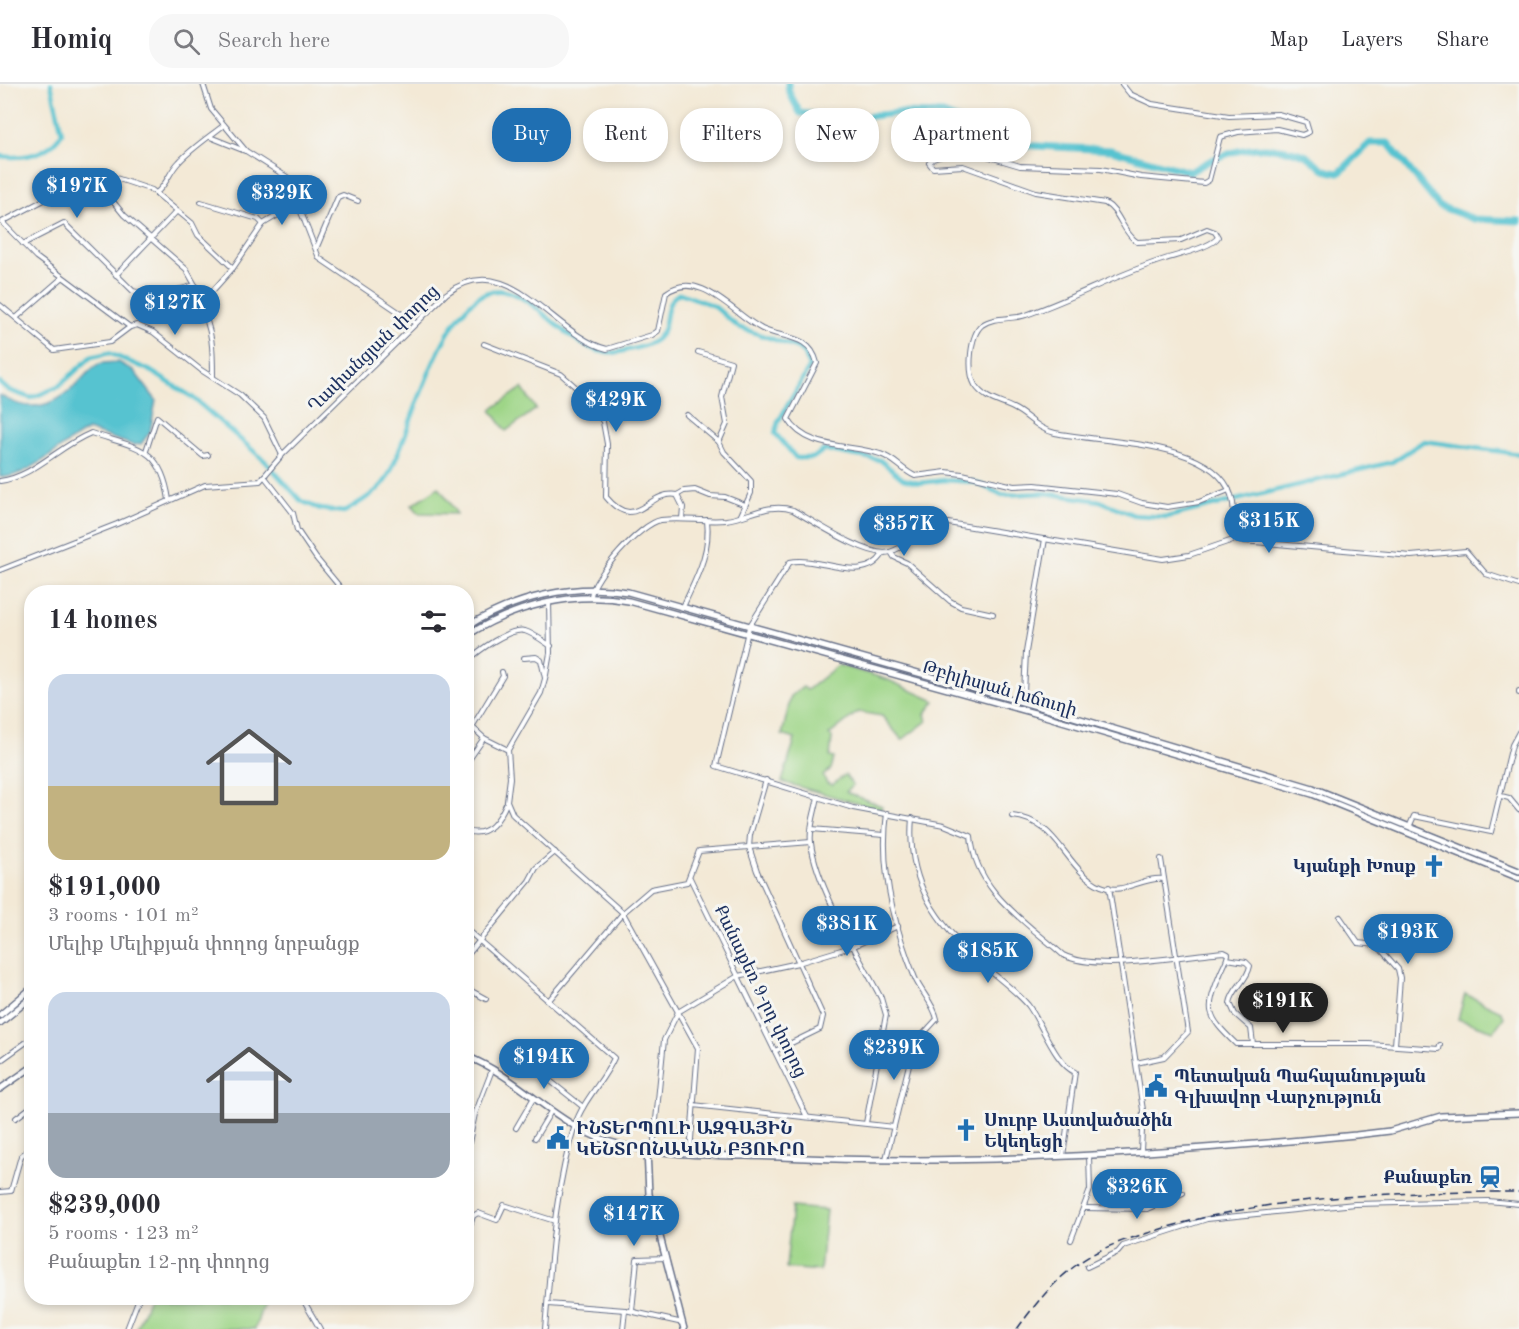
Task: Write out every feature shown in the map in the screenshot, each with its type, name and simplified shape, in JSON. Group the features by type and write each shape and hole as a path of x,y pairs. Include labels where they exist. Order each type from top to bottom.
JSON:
{"main road":[{"name":"Թբիլիսյան խճուղի","path":"474,623 497,610 526,599 592,588 628,592 748,630 1312,794 1519,878"},
{"name":"Թբիլիսյան խճուղի","path":"474,632 508,614 549,602 591,596 629,600 1040,707 1313,788 1410,825 1519,871"},
{"path":"0,1015 24,995"},
{"path":"0,1023 24,1004"},
{"path":"474,1060 492,1070 574,1128 620,1145 650,1150 886,1160 1089,1155 1356,1135 1390,1131 1441,1116 1519,1113"},
{"path":"0,1089 24,1074"},
{"path":"650,1150 649,1194 684,1326"}],"street":[{"path":"203,84 211,109 246,151"},
{"path":"1122,84 1130,94 1152,104 1229,116 1285,115 1298,118 1309,126 1309,132 1302,135 1277,129 1239,132 1220,137 1209,180 1204,183 1141,177 1101,169 1020,166 963,149 933,159 929,163 937,169 963,166 1036,192 1105,203 1111,207 1128,235 1137,242 1181,240 1208,230 1217,234 1217,240 1210,244 1156,262 1024,316 985,323 976,333 970,370 972,379 982,394 992,401 1018,411 1040,427 1055,433 1139,443 1204,463 1216,471 1231,495 1233,540"},
{"path":"156,193 164,187 170,172 179,161 224,125"},
{"path":"200,305 233,268 263,224 283,212 299,207 303,204 304,196 287,177 246,151 210,137"},
{"path":"93,177 124,215 152,237 186,269 195,285 200,305 210,323 213,341 213,377"},
{"path":"102,188 113,177 156,193 192,223 198,235 233,268"},
{"path":"316,250 338,197 344,195 358,201"},
{"path":"46,199 2,222 62,278 91,296 130,327"},
{"path":"201,202 258,219 263,224"},
{"path":"299,207 319,258 415,323"},
{"path":"116,275 140,253 176,212"},
{"path":"24,244 64,223 133,291 143,294 165,293 195,285"},
{"path":"16,318 62,278"},
{"name":"Ղափանցյան փողոց","path":"265,474 415,323 450,291 480,278 499,282 527,294 572,333 608,349 658,331 666,292 676,285 685,284 712,294 761,328 802,340 815,354 817,363 788,418 793,427 806,438 890,458 915,476 946,472 1014,486 1035,485 1117,494 1142,503 1167,507 1199,502 1228,489"},
{"path":"0,305 54,350 110,342 130,327 137,325 153,332 240,395 264,418 282,455"},
{"path":"484,344 561,374 588,398 603,422 607,444 606,497 625,513 634,513 670,494 677,495 684,491 694,490 711,496 725,496 743,504"},
{"path":"698,352 731,362 722,397 727,424 719,442"},
{"path":"687,415 719,442 724,452 752,481 751,493 743,504 741,516"},
{"path":"146,451 157,417 203,456 208,455"},
{"path":"0,481 17,479 66,445 91,433 146,451 165,478 169,500"},
{"path":"0,570 117,524 205,485 260,481 265,474 293,513 297,530 338,585"},
{"path":"677,495 683,507 682,519"},
{"path":"591,596 596,580 646,527 661,520 725,520 771,507 786,508 874,553 883,554 891,552 937,526 948,523 1163,559 1189,555 1233,540 1411,556 1466,551 1485,574 1519,585"},
{"path":"683,608 705,559 709,538 707,520"},
{"path":"1040,707 1041,702 1024,693 1026,652 1045,538"},
{"path":"891,552 894,557 908,563 950,601 961,607 993,614"},
{"path":"883,554 879,561 855,568 790,562 748,630 716,766 853,808 944,825 971,836 972,851 984,881 996,895 1063,955 1071,959 1121,962 1224,952 1228,954 1210,998 1212,1020 1236,1044 1395,1045 1439,1049 1440,1045"},
{"path":"474,832 490,828 497,822 507,801 510,778 508,750 541,693 545,679 551,646 549,602"},
{"path":"474,655 518,630 530,633 551,646"},
{"path":"524,658 539,658 545,679"},
{"path":"474,722 503,676 502,672"},
{"path":"474,731 508,750"},
{"path":"1410,825 1414,816 1491,832 1512,745 1519,732"},
{"path":"474,752 484,738"},
{"path":"766,780 750,835 749,847 798,963 822,1010 820,1029 775,1051"},
{"path":"1501,796 1509,798 1519,810"},
{"path":"818,797 811,842 831,900 881,998 886,1015 866,1123"},
{"path":"507,801 513,815 622,913 698,1048 690,1152"},
{"path":"886,1160 914,1044 936,1019 915,979 898,926 885,870 884,835 887,813"},
{"path":"1012,816 1029,817 1040,824 1101,886 1133,886 1149,878 1164,879"},
{"path":"912,818 910,840 912,860 925,896 946,931 1028,1005 1064,1066 1075,1072 1063,1156"},
{"path":"812,829 884,835"},
{"path":"550,999 622,913 652,887 684,884 701,850 811,842"},
{"path":"474,947 529,881 534,870 555,852"},
{"path":"1136,1063 1164,1057 1188,1032 1161,858"},
{"name":"Քանաքեռ 9-րդ փողոց","path":"689,878 807,1117"},
{"path":"1109,887 1143,1110 1141,1151"},
{"path":"1340,917 1358,943 1377,945 1398,969 1400,978 1395,1045"},
{"path":"650,1150 664,1040 678,1012 738,976 798,963 854,946 898,926"},
{"path":"474,935 613,1055 613,1061 583,1107 574,1128 555,1221 546,1329"},
{"path":"1227,959 1246,962 1250,966 1247,979 1235,989 1230,1003 1235,1014 1251,1028 1253,1044"},
{"path":"474,992 486,999"},
{"path":"0,1061 24,1044"},
{"path":"519,1056 583,1107"},
{"path":"474,1119 492,1070"},
{"path":"516,1128 533,1099"},
{"path":"693,1105 894,1127"},
{"path":"16,1118 24,1112"},
{"path":"535,1138 550,1113"},
{"path":"0,1192 7,1193 14,1187 21,1156 24,1154"},
{"path":"1071,1240 1090,1190 1089,1155"},
{"path":"1084,1208 1147,1209 1183,1193"},
{"path":"1087,1267 1118,1252 1123,1246 1207,1219 1355,1204 1488,1201 1519,1204"},
{"path":"474,1215 478,1213 497,1220 504,1205 555,1221"},
{"path":"632,1311 637,1259 667,1258"},
{"path":"548,1304 632,1311 684,1326"},
{"path":"126,1329 135,1305"},
{"path":"306,1305 320,1329"},
{"path":"623,1329 625,1310"}],"green space":[{"path":"522,388 536,409 506,431 491,410"},
{"path":"439,487 457,514 419,513 412,505"},
{"path":"838,665 886,679 935,701 925,714 927,721 902,740 882,716 858,712 829,735 832,737 830,757 834,758 831,769 823,776 827,783 832,785 845,775 853,785 846,792 882,806 881,810 782,782 795,739 782,735 791,696 803,687 807,690"},
{"path":"1465,994 1501,1011 1504,1017 1494,1031 1458,1019"},
{"path":"792,1207 826,1210 820,1271 786,1268"},
{"path":"146,1305 263,1305 255,1329 136,1329"}],"water":[{"path":"118,362 134,371 156,400 150,432 141,444 133,445 88,430 22,472 0,477 0,395 20,404 39,406 66,393 101,363"}],"waterway":[{"path":"0,156 18,157 35,154 50,146 62,133 51,84"},
{"path":"788,84 789,92 800,113 846,119 897,113 943,114 1019,145 1111,150 1190,172 1230,153 1272,148 1302,154 1321,167 1339,173 1370,143 1388,143 1439,206 1474,219 1519,221"},
{"path":"0,383 8,390 31,398 58,387 91,357 109,353 149,370 192,397 265,461 301,501 320,509 344,512 373,494 387,478 442,345 452,326 477,298 495,291 512,293 529,303 581,343 600,351 619,352 645,346 657,339 664,327 670,302 680,293 714,306 738,327 798,348 804,353 810,366 778,422 775,433 796,458 813,458 824,450 880,460 903,479 919,483 945,480 974,482 1002,495 1045,493 1100,501 1134,515 1167,517 1392,462 1424,441 1519,454"}],"railway":[{"path":"1017,1329 1051,1287 1084,1259 1115,1244 1158,1230 1202,1218 1292,1202 1382,1195 1519,1192"}],"place":[{"name":"Կյանքի Խոսք","path":"1434,866"},
{"name":"Պետական Պահպանության Գլխավոր Վարչություն","path":"1156,1086"},
{"name":"Սուրբ Աստվածածին Եկեղեցի","path":"966,1130"},
{"name":"ԻՆՏԵՐՊՈԼԻ ԱԶԳԱՅԻՆ ԿԵՆՏՐՈՆԱԿԱՆ ԲՅՈՒՐՈ","path":"558,1138"},
{"name":"Քանաքեռ","path":"1490,1177"}]}
